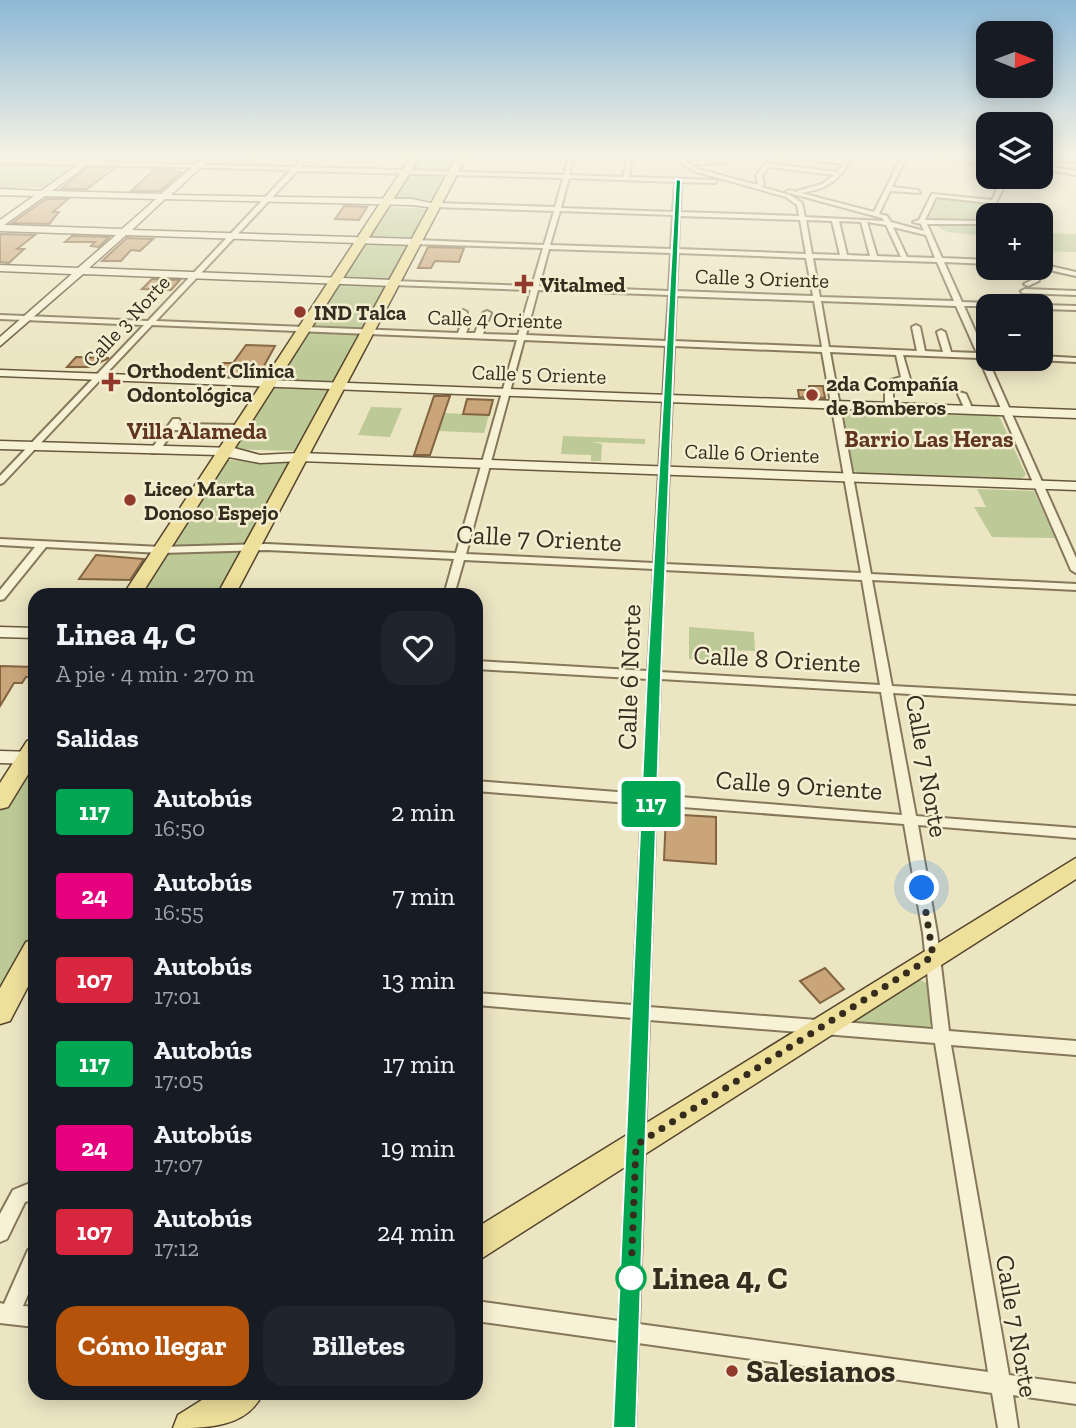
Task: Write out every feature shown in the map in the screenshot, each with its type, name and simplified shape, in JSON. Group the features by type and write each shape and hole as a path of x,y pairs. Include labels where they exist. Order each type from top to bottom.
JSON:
{"main road":[{"path":"0,343 133,223"},
{"path":"137,588 372,223"},
{"path":"230,588 426,223"},
{"path":"0,226 415,242"},
{"name":"Calle 3 Oriente","path":"0,268 393,283"},
{"name":"Calle 5 Oriente","path":"0,373 1076,414"},
{"name":"Calle 6 Oriente","path":"0,445 223,453 260,459 300,457 1076,486"},
{"path":"0,632 28,633"},
{"path":"0,757 28,754"},
{"path":"0,800 28,760"},
{"path":"483,1242 1076,867"},
{"path":"0,1013 28,966"},
{"path":"191,1428 229,1405"}],"street":[{"name":"Calle 3 Norte","path":"0,481 242,223"},
{"path":"451,588 553,223"},
{"name":"Calle 6 Norte","path":"625,1428 654,676 677,223"},
{"name":"Calle 7 Norte","path":"804,223 864,577 910,820 933,956 942,1038 1008,1428"},
{"path":"836,223 844,257"},
{"path":"864,223 874,258"},
{"path":"890,223 905,259"},
{"path":"894,223 928,234"},
{"path":"923,223 957,304 976,341"},
{"path":"942,223 982,223"},
{"path":"415,242 976,261"},
{"path":"1053,269 1076,274"},
{"path":"1036,280 1027,287 1076,293"},
{"name":"Calle 3 Oriente","path":"393,283 976,305"},
{"path":"1053,307 1076,308"},
{"path":"461,335 465,324 461,321 463,312"},
{"path":"478,336 487,313"},
{"name":"Calle 4 Oriente","path":"0,317 976,356"},
{"path":"916,327 922,354"},
{"path":"941,332 948,355"},
{"path":"889,407 890,383 906,379 899,353"},
{"path":"1053,359 1076,360"},
{"path":"989,371 1003,411 1076,570"},
{"path":"962,394 969,410"},
{"path":"155,451 175,424 239,428"},
{"name":"Calle 7 Oriente","path":"0,542 161,550 251,547 1076,587"},
{"path":"0,597 43,544"},
{"name":"Calle 8 Oriente","path":"483,665 1076,700"},
{"name":"Calle 9 Oriente","path":"483,787 1076,833"},
{"path":"483,1000 1076,1048"},
{"path":"0,1233 19,1196 28,1193"},
{"path":"28,1270 4,1313 28,1316"},
{"path":"483,1312 1076,1394"}],"green space":[{"path":"378,223 423,223 298,451 232,449"},
{"path":"931,223 976,223 976,235 947,232"},
{"path":"1053,233 1076,234 1076,252 1053,251"},
{"path":"371,407 402,408 390,437 358,435"},
{"path":"852,407 992,414 1000,418 1026,475 1019,480 860,474 851,469 843,411"},
{"path":"444,413 489,415 484,433 438,431"},
{"path":"563,436 645,439 645,444 592,442 602,444 601,461 591,461 591,455 561,454"},
{"path":"226,460 291,462 224,588 143,588"},
{"path":"977,489 1034,491 1055,538 992,537 974,507 986,507"},
{"path":"689,627 754,632 755,651 726,650 726,661 689,659"},
{"path":"27,767 28,949 0,1000 0,811"},
{"path":"917,978 928,984 931,1024 926,1030 857,1026 853,1019"}],"building":[{"path":"13,223 50,223 49,224"},
{"path":"0,234 35,235 17,249 24,249 9,263 0,262"},
{"path":"72,236 109,237 99,247 91,246 95,242 65,242"},
{"path":"127,238 153,239 140,251 131,250 121,261 102,261"},
{"path":"428,247 464,248 459,262 435,261 431,268 418,268"},
{"path":"152,279 180,280 171,290 142,289"},
{"path":"246,345 275,346 258,377 215,375 223,363 233,363"},
{"path":"76,357 109,358 90,367 67,367"},
{"name":"2da Compañía de Bomberos","path":"809,386 823,386 825,398 799,397 798,390 809,390"},
{"path":"434,396 450,396 430,455 414,455"},
{"path":"467,399 493,400 489,415 463,414"},
{"path":"96,555 144,559 130,580 79,579"},
{"path":"0,666 28,667 28,677 22,683 14,683 0,706"},
{"path":"666,814 716,817 716,864 664,860"},
{"path":"825,968 844,989 820,1003 800,981"}],"bus line":[{"name":"117","path":"625,1428 654,676 677,223"}],"place":[{"name":"Vitalmed","path":"524,284"},
{"name":"IND Talca","path":"300,312"},
{"name":"Orthodent Clínica Odontológica","path":"111,382"},
{"name":"2da Compañía de Bomberos","path":"812,395"},
{"name":"Liceo Marta Donoso Espejo","path":"130,500"},
{"name":"Linea 4, C","path":"631,1278"},
{"name":"Salesianos","path":"732,1371"}],"district":[{"name":"Villa Alameda","path":"197,431"},
{"name":"Barrio Las Heras","path":"929,439"}],"route":[{"path":"631,1278 636,1145 933,956 922,888"}]}
